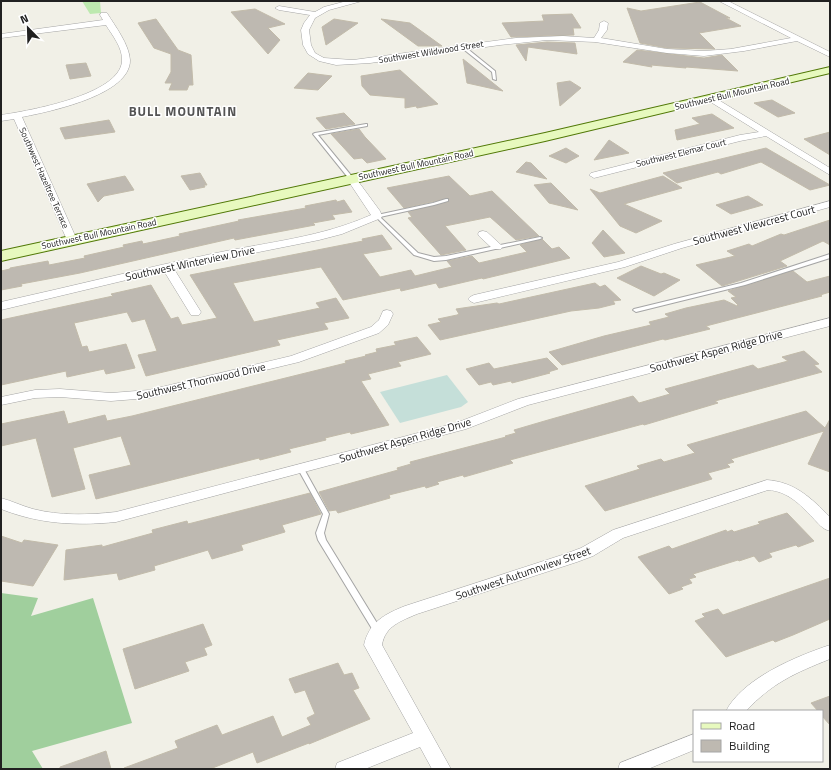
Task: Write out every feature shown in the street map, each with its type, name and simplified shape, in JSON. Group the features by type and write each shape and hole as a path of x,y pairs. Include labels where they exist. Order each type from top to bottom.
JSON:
{"main road":[{"name":"Southwest Bull Mountain Road","path":"1,256 352,179 830,70"}],"street":[{"path":"279,8 316,14 329,8 358,1"},
{"path":"723,1 830,55"},
{"name":"Southwest Wildwood Street","path":"316,14 312,17 305,30 308,48 313,54 326,61 364,63 523,39 550,37 596,40 672,52 698,54 720,52 798,39"},
{"path":"1,36 106,19 126,57 124,70 118,77 105,87 74,101 17,116 1,118"},
{"path":"596,40 603,30 604,23"},
{"path":"712,98 830,172"},
{"name":"Southwest Hazeltree Terrace","path":"17,116 72,240"},
{"name":"Southwest Elemar Court","path":"594,175 740,138 768,133"},
{"path":"352,179 377,216"},
{"name":"Southwest Viewcrest Court","path":"474,299 621,265 678,246 830,204"},
{"name":"Southwest Winterview Drive","path":"1,306 167,267 310,239 347,228 377,216"},
{"path":"484,234 497,247"},
{"path":"167,267 195,312"},
{"name":"Southwest Thornwood Drive","path":"1,401 35,394 60,393 111,397 148,394 295,359 375,330 384,322 387,314"},
{"name":"Southwest Aspen Ridge Drive","path":"1,503 30,514 48,518 88,520 116,517 461,426 523,402 830,322"},
{"name":"Southwest Autumnview Street","path":"377,630 393,618 411,610 587,552 618,534 757,487 776,485 783,487 798,496 830,526"},
{"path":"377,630 373,645 442,769"},
{"path":"736,710 754,690 787,669 830,652"},
{"path":"344,769 424,737"},
{"path":"627,769 693,742"}],"lane":[{"path":"463,48 494,72 495,80"},
{"path":"352,179 315,134 366,125"},
{"path":"377,216 446,200"},
{"path":"377,216 416,254 424,258 446,258 540,238"},
{"path":"636,310 743,284 830,256"},
{"path":"301,469 326,514 320,533 322,540 377,630"}],"green space":[{"path":"82,1 100,1 101,13 90,14"},
{"path":"1,593 38,598 31,616 93,598 132,723 32,751 43,769 1,769"}],"shaded area":[{"path":"447,375 468,402 461,407 400,423 380,392"}],"building":[{"path":"700,2 730,18 726,18 741,26 699,33 715,49 667,48 640,43 627,8 641,11"},
{"path":"255,9 285,24 268,28 280,40 268,54 231,12"},
{"path":"572,14 581,28 573,28 574,35 511,37 502,23 544,21 542,15"},
{"path":"156,19 178,50 191,55 193,85 189,85 187,90 169,90 172,83 165,83 171,72 171,54 154,48 138,23"},
{"path":"334,19 358,23 326,45 322,27"},
{"path":"381,19 410,23 442,46 418,46"},
{"path":"547,42 575,43 577,54 528,47 526,61 516,45"},
{"path":"637,50 704,58 722,55 738,71 651,65 652,67 623,62"},
{"path":"463,59 503,91 467,83"},
{"path":"86,63 91,76 70,79 66,65"},
{"path":"400,70 438,104 417,108 416,106 405,108 405,98 370,95 362,86 361,76"},
{"path":"308,73 332,76 318,90 294,88"},
{"path":"570,81 581,88 560,106 557,83"},
{"path":"772,100 795,113 778,117 754,103"},
{"path":"344,113 355,124 326,129 316,118"},
{"path":"712,114 734,128 677,140 675,130 700,124 692,118"},
{"path":"109,120 115,132 65,139 60,128"},
{"path":"359,129 386,159 367,163 362,158 354,159 331,134"},
{"path":"830,132 830,155 804,139"},
{"path":"609,140 629,153 594,160"},
{"path":"566,148 579,156 566,163 549,156"},
{"path":"766,148 830,185 810,190 761,162 721,174 718,172 677,183 663,173"},
{"path":"526,162 531,163 547,179 516,172"},
{"path":"200,173 207,185 204,185 205,187 190,190 181,176"},
{"path":"125,176 134,190 104,196 98,202 87,184"},
{"path":"449,176 470,196 492,191 539,236 516,240 490,217 445,226 466,250 441,255 408,218 412,217 408,212 448,202 449,198 404,208 387,188"},
{"path":"663,176 682,188 624,204 662,221 636,233 620,226 590,189 600,193"},
{"path":"551,183 578,210 549,203 534,185"},
{"path":"748,196 763,205 731,214 716,205"},
{"path":"336,200 337,202 344,200 352,212 332,215 335,219 313,223 315,225 235,240 234,238 80,273 21,284 22,286 1,290 1,271 10,268 48,261 49,265 85,258 84,256 124,247 123,245 142,241 143,244 180,236 179,234 239,221 238,220 306,208 305,206"},
{"path":"830,220 830,245 823,241 780,261 787,266 722,286 696,265 735,256 727,251 749,244 752,246 781,234 784,235"},
{"path":"603,230 625,253 604,257 592,243"},
{"path":"382,235 392,249 363,254 380,277 411,270 415,276 452,267 447,261 472,256 479,263 527,252 520,245 542,239 552,249 559,247 570,258 439,288 436,283 401,291 400,288 343,300 321,267 233,283 254,322 320,308 316,303 336,298 349,318 324,323 328,329 277,340 280,345 146,376 138,355 157,351 145,319 132,322 127,312 74,323 82,347 87,346 89,352 126,344 135,368 106,374 104,369 67,377 66,371 1,385 1,320 113,296 111,294 151,285 171,319 178,317 182,325 217,318 190,275 363,241 362,239"},
{"path":"641,266 680,280 654,296 617,278"},
{"path":"793,271 807,282 830,276 830,292 820,295 822,296 706,326 710,329 665,340 663,339 562,365 549,352 604,336 651,325 649,322 669,317 665,314 686,308 724,300 737,306 738,305 731,298 736,297 728,291"},
{"path":"595,283 600,287 605,285 621,300 613,301 615,304 599,308 571,311 440,340 428,325 441,322 438,319 459,314 456,309 497,303 499,304"},
{"path":"417,337 431,354 398,362 401,366 368,374 371,379 361,381 389,425 351,434 350,432 325,438 326,440 289,449 291,452 260,460 259,458 96,499 89,475 131,465 121,436 73,448 85,489 52,497 36,438 1,446 1,424 64,411 68,424 105,415 107,421 132,416 346,363 345,361 377,352 376,349 396,345 394,342"},
{"path":"804,351 819,364 814,365 822,372 715,401 718,403 644,425 643,424 510,460 513,463 464,477 463,475 437,482 439,484 426,488 425,486 389,495 390,498 338,513 336,510 329,511 319,492 398,470 397,468 411,464 410,462 506,437 505,436 516,433 514,430 548,420 633,396 639,403 670,394 665,389 753,365 758,369 788,361 782,357"},
{"path":"547,358 558,369 548,372 550,373 512,383 511,381 493,385 491,382 479,385 466,369 489,363 494,369"},
{"path":"806,411 825,428 830,419 830,472 808,464 824,431 731,459 734,462 727,464 730,467 708,473 712,479 605,511 585,486 640,469 637,466 661,459 664,462 695,453 687,445"},
{"path":"310,493 321,514 282,525 285,532 241,545 243,550 212,559 208,550 154,566 155,570 119,580 117,573 64,580 66,550 102,545 102,547 153,533 152,530 187,521 188,524"},
{"path":"787,513 814,541 798,547 796,545 769,553 772,557 759,562 754,556 693,574 696,577 689,579 692,583 681,587 683,589 669,594 638,557 669,546 672,549 726,530 727,532 732,530 734,532 760,524 758,522"},
{"path":"1,536 22,543 24,540 58,545 33,586 1,581"},
{"path":"830,578 830,619 775,642 773,640 726,657 695,621 705,617 702,614 718,609 723,615"},
{"path":"203,624 212,645 204,648 207,655 185,662 189,671 135,689 123,649"},
{"path":"338,663 344,675 352,673 359,688 353,690 370,719 257,763 253,752 210,769 124,768 178,748 175,741 217,725 222,735 273,716 282,737 311,725 307,718 315,714 305,690 295,693 289,679"},
{"path":"830,696 830,725 823,717 823,710 817,710 811,703"},
{"path":"106,751 111,769 60,769 60,767"}],"district":[{"name":"BULL MOUNTAIN","path":"183,111"}]}
